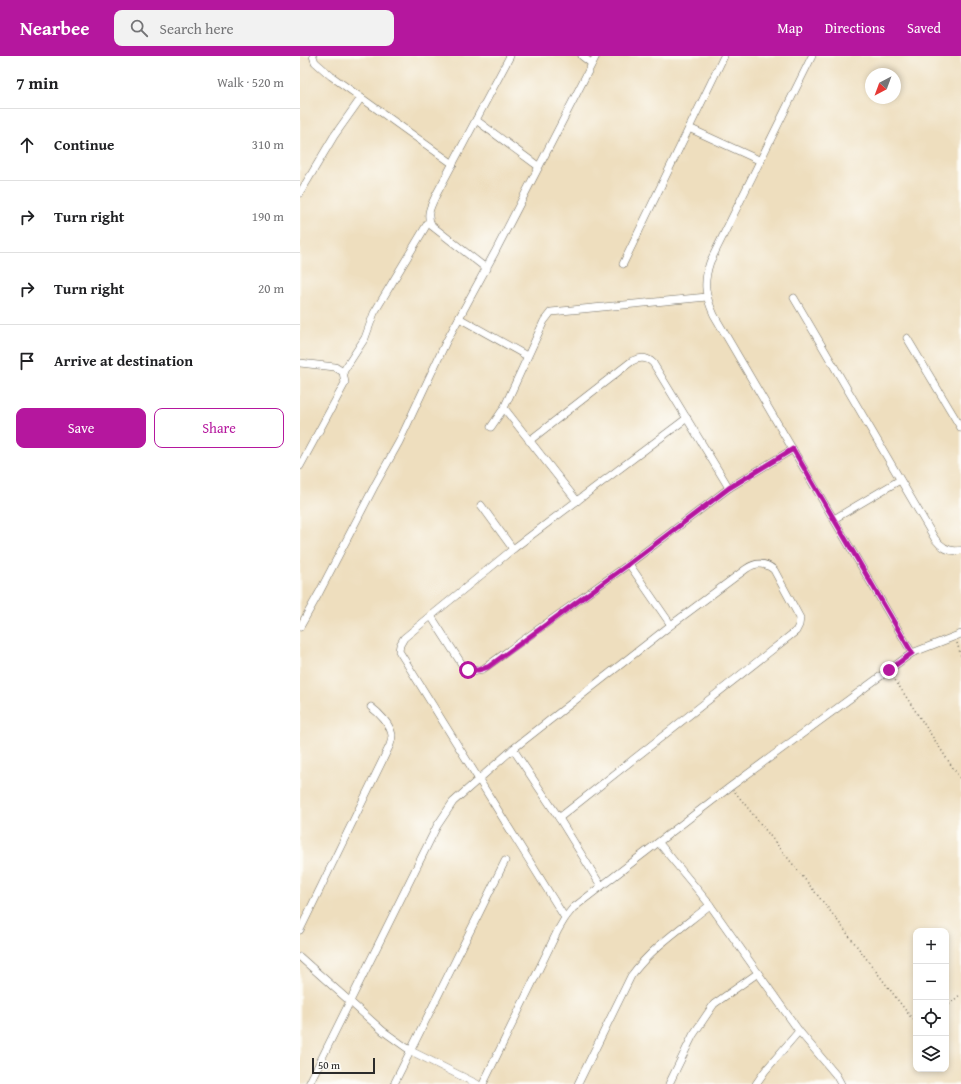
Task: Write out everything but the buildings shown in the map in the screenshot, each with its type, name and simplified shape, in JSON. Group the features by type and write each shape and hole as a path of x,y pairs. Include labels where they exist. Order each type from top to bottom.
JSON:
{"street":[{"path":"312,56 315,62 331,76 453,164"},
{"path":"343,372 365,338 374,313 429,221 430,209 510,56"},
{"path":"582,56 591,63"},
{"path":"301,624 399,442 446,342 487,269 538,166 596,56"},
{"path":"623,264 724,56"},
{"path":"812,56 710,262 706,274 705,286 707,297 714,315 912,653"},
{"path":"300,193 334,136 361,98"},
{"path":"476,120 538,166"},
{"path":"689,128 761,161"},
{"path":"429,221 432,226 487,269"},
{"path":"492,427 504,408 526,356 544,320 553,311 707,297"},
{"path":"794,298 938,543 948,550 961,550"},
{"path":"459,318 526,356"},
{"path":"907,338 961,428"},
{"path":"529,441 632,361 641,358 650,360 729,488"},
{"path":"300,363 335,367 343,372 345,379 344,387 300,466"},
{"path":"504,408 578,501"},
{"path":"565,918 399,651 400,645 404,638 513,549 687,418"},
{"path":"431,616 463,666 472,671 483,669 629,564 729,488 793,449"},
{"path":"834,519 900,480"},
{"path":"481,505 513,549"},
{"path":"629,564 671,625"},
{"path":"309,1084 445,812 453,802 514,749 671,625 746,569 753,564 770,566 774,570 800,618 796,631 560,818"},
{"path":"483,1084 565,918 581,901 659,843 730,787 912,653 958,635"},
{"path":"300,930 390,745 392,736 389,729 383,718 371,707"},
{"path":"514,749 560,818 601,886"},
{"path":"659,843 710,905 799,1031 836,1075 841,1084"},
{"path":"394,1084 506,861"},
{"path":"578,1084 631,976 638,966 648,955 710,905"},
{"path":"300,957 383,1031 411,1051 477,1084"},
{"path":"669,1084 693,1035 714,1004 758,973"},
{"path":"756,1084 799,1031"}],"path":[{"path":"958,635 961,656"},
{"path":"889,670 961,780"},
{"path":"730,787 831,912 913,1020"},
{"path":"949,1004 961,994"}],"route":[{"path":"468,670 472,671 488,667 629,564 729,488 793,449 912,653 889,670"}]}
